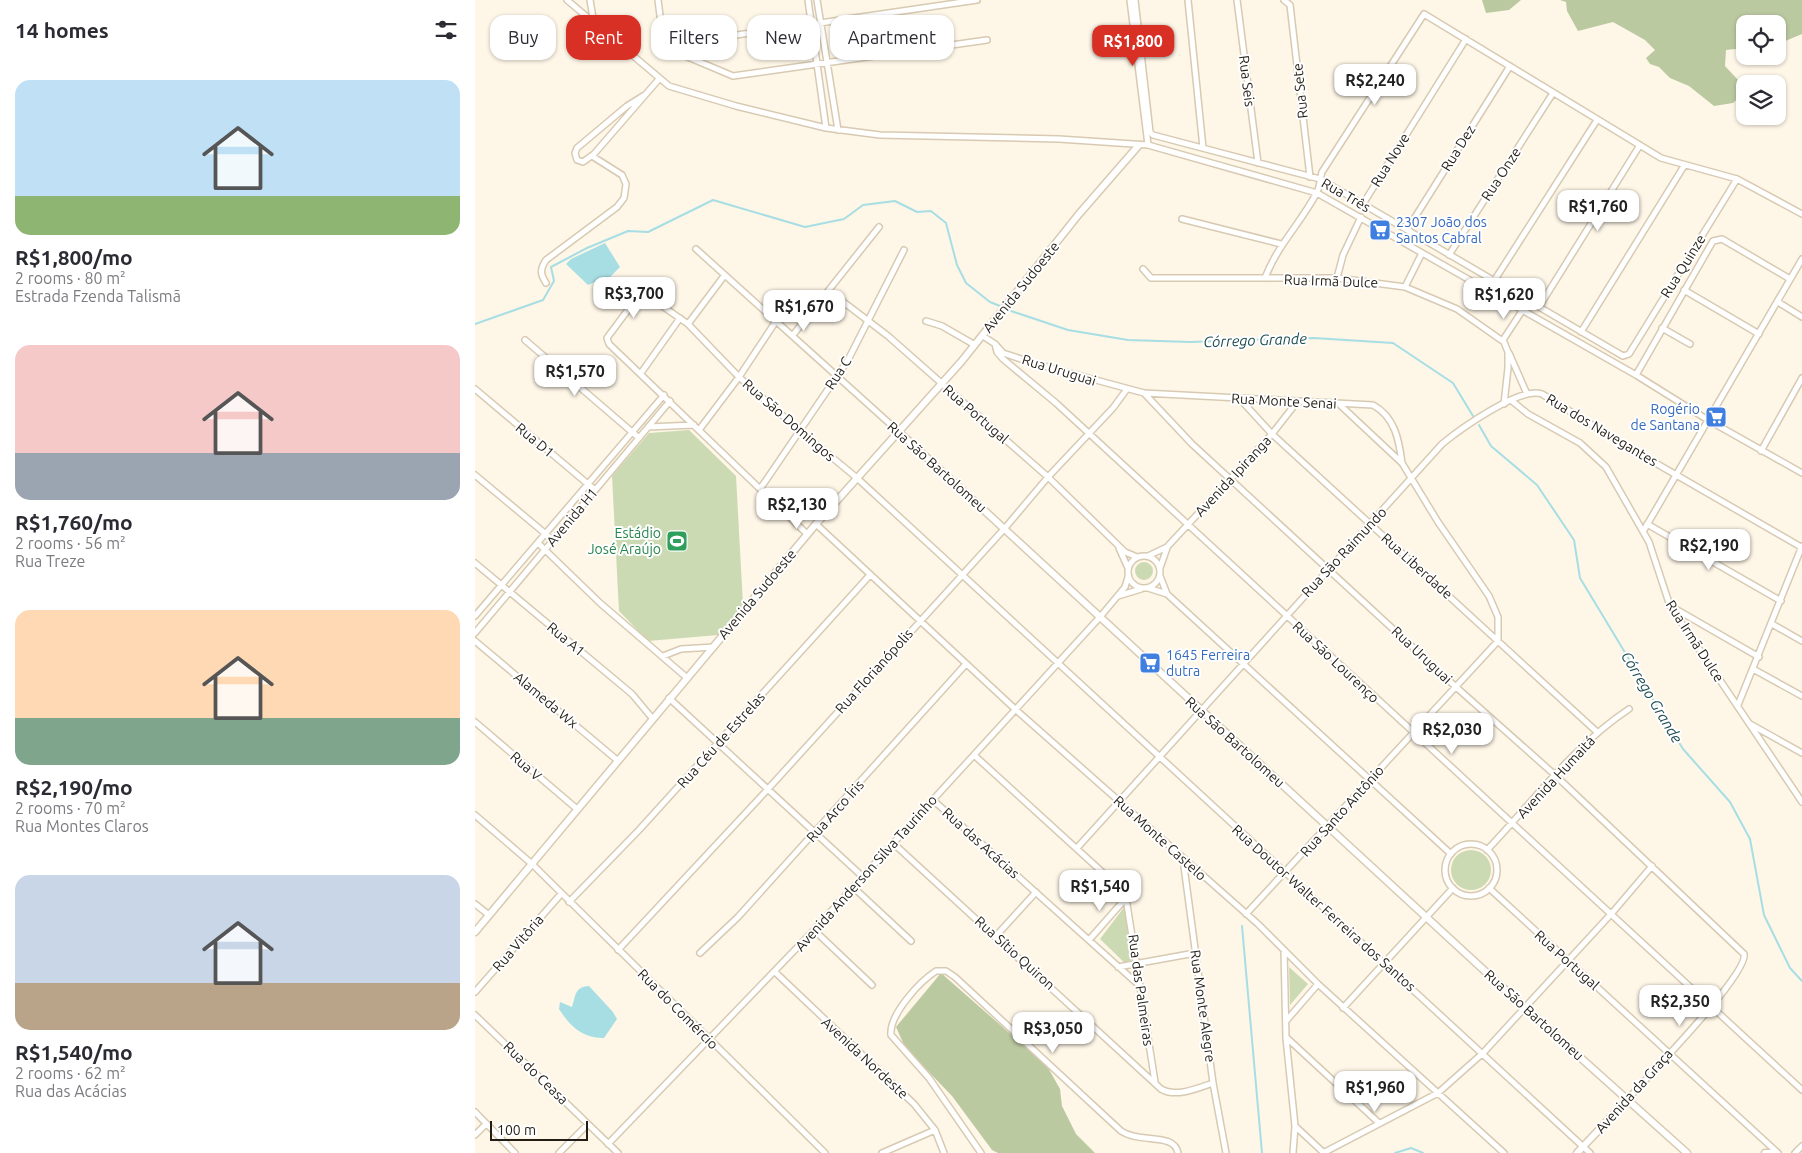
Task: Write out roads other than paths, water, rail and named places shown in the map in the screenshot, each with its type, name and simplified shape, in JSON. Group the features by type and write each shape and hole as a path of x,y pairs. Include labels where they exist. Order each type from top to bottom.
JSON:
{"street":[{"path":"567,0 584,15"},
{"path":"590,0 593,15"},
{"path":"658,0 665,47 733,76 987,40"},
{"path":"808,0 810,15"},
{"path":"817,0 819,15"},
{"path":"838,130 820,23 977,0"},
{"path":"1130,0 1148,146"},
{"name":"Rua Três","path":"1135,0 1150,132 1155,136 1320,179 1621,356 1629,354"},
{"path":"1187,0 1203,148"},
{"name":"Rua Seis","path":"1237,0 1258,163"},
{"name":"Rua Sete","path":"1284,0 1290,5 1309,177"},
{"path":"1265,278 1281,244 1317,193 1322,172 1422,16 1427,14 1661,158 1684,166 1737,179 1802,214"},
{"name":"Rua Nove","path":"1363,204 1466,39"},
{"path":"637,60 669,86 826,128 880,135 1059,139 1148,146 1317,193 1636,375 1708,420 1802,473"},
{"path":"818,60 826,128"},
{"name":"Rua Dez","path":"1407,230 1510,66"},
{"path":"643,96 627,106 576,150 577,160 581,162 592,156 619,128 643,96 659,79"},
{"name":"Rua Onze","path":"1449,255 1553,93"},
{"path":"1494,281 1597,120"},
{"name":"Avenida Sudoeste","path":"475,932 807,534 983,336 1079,214 1139,145"},
{"path":"1539,307 1640,146"},
{"path":"546,283 541,274 541,266 546,260 617,207 624,198 626,184 622,175 592,156"},
{"path":"1581,332 1684,166"},
{"name":"Rua Quinze","path":"1629,354 1737,179"},
{"path":"1337,278 1343,255 1361,217"},
{"path":"1182,219 1281,244"},
{"path":"793,336 879,227"},
{"path":"1636,375 1713,241 1722,239 1790,279"},
{"name":"Rua São Bartolomeu","path":"696,249 1005,528 1525,1008 1687,1153"},
{"name":"Rua C","path":"760,489 837,376 856,344 904,250"},
{"path":"1405,287 1422,253"},
{"path":"1644,530 1802,259"},
{"name":"Rua Irmã Dulce","path":"1143,269 1151,278 1337,278 1359,279 1405,287 1457,309 1503,340"},
{"path":"687,324 724,276"},
{"name":"Rua São Domingos","path":"628,282 687,324 739,378 857,478 963,574 1057,663"},
{"path":"1684,290 1759,334"},
{"path":"643,291 607,338 609,344 807,534"},
{"name":"Rua Portugal","path":"829,291 867,320 1048,477 1117,542 1125,552 1137,557"},
{"path":"1777,302 1802,317"},
{"path":"1522,310 1503,340 1527,394"},
{"path":"641,373 680,318"},
{"path":"699,430 739,378 776,321"},
{"path":"927,321 942,326 975,345"},
{"path":"1663,328 1690,344"},
{"name":"Rua São Lourenço","path":"983,336 995,344 997,352 1003,359 1089,434 1285,616 1713,1006 1802,1090"},
{"path":"525,340 639,438"},
{"name":"Rua Uruguai","path":"995,344 1003,353 1033,364 1127,389"},
{"path":"1504,404 1508,352"},
{"path":"1761,451 1802,378"},
{"name":"Rua D1","path":"475,389 595,490"},
{"name":"Rua Monte Senai","path":"1127,389 1144,393 1373,405 1386,414 1394,427 1402,463"},
{"name":"Rua Florianópolis","path":"618,950 768,789 1005,528 1048,477 1113,408 1127,389"},
{"name":"Rua Uruguai","path":"1144,393 1192,444 1456,687 1555,775 1736,946 1745,957"},
{"name":"Rua dos Navegantes","path":"1410,479 1441,444 1455,433 1504,404 1527,394 1542,394 1802,546"},
{"name":"Avenida H1","path":"475,616 664,395"},
{"name":"Rua Liberdade","path":"1239,398 1272,434 1597,732"},
{"name":"Avenida H1","path":"475,633 669,401"},
{"name":"Rua Irmã Dulce","path":"1512,401 1528,414 1580,443 1599,459 1610,473 1644,530 1671,606 1802,802"},
{"name":"Avenida Ipiranga","path":"1167,547 1272,434 1297,402"},
{"path":"1339,404 1402,463 1410,479 1489,596 1498,617 1498,640"},
{"path":"648,427 694,425"},
{"path":"475,475 553,540"},
{"name":"Rua São Raimundo","path":"1077,848 1118,800 1410,479"},
{"name":"Rua Monte Castelo","path":"816,524 919,622 1246,914 1343,1008 1504,1153"},
{"path":"1647,524 1781,601"},
{"path":"1117,542 1128,568 1128,578 1132,584 1141,588"},
{"path":"538,543 600,602 686,677"},
{"path":"1738,706 1802,546"},
{"path":"1128,568 1137,557 1148,556 1167,547"},
{"path":"1167,547 1160,568 1160,576 1167,594"},
{"path":"1148,556 1160,568"},
{"name":"Rua A1","path":"475,564 632,694 652,718"},
{"name":"Rua Céu de Estrelas","path":"569,902 639,830 870,575"},
{"path":"1148,588 1156,584 1160,576"},
{"name":"Avenida Anderson Silva Taurinho","path":"608,1144 710,1041 814,930 1100,617 1125,587 1128,578"},
{"path":"1118,596 1141,588 1148,588 1167,594 1451,854"},
{"path":"1671,606 1759,657"},
{"path":"1772,624 1802,641"},
{"name":"Rua Santo Antônio","path":"1246,914 1498,640"},
{"name":"Alameda Wx","path":"475,641 617,760"},
{"path":"663,656 681,649 714,646"},
{"name":"Rua Doutor Walter Ferreira dos Santos","path":"1057,663 1590,1153"},
{"name":"Rua Arco Íris","path":"700,953 738,917 966,664"},
{"path":"1753,669 1802,696"},
{"path":"669,698 863,876"},
{"name":"Avenida Humaitá","path":"1487,850 1597,732 1629,709"},
{"name":"Rua V","path":"475,722 577,809"},
{"path":"1748,723 1802,753"},
{"path":"973,755 1123,891 1126,898 1089,940"},
{"name":"Rua das Acácias","path":"933,800 1141,987"},
{"name":"Rua do Comércio","path":"475,815 532,864 825,1153"},
{"name":"Rua Sítio Quiron","path":"893,843 1161,1088 1171,1093 1213,1084"},
{"path":"1472,844 1487,850 1492,855 1497,869 1494,883 1489,888 1471,896 1453,888 1448,882 1445,868 1451,854 1464,845 1472,844"},
{"name":"Rua Monte Alegre","path":"1183,859 1213,1084 1226,1153"},
{"path":"1295,1126 1323,1153 1438,1093 1483,1053 1568,961 1651,866"},
{"path":"853,887 911,941"},
{"path":"1343,1008 1428,918 1453,888"},
{"name":"Rua Portugal","path":"1489,888 1778,1153"},
{"path":"995,936 1036,892"},
{"name":"Rua Vitôria","path":"475,992 561,894"},
{"name":"Rua das Palmeiras","path":"1126,898 1155,1082"},
{"path":"475,904 489,915"},
{"path":"814,930 872,985"},
{"path":"1284,950 1286,1038 1295,1126 1293,1153"},
{"path":"1118,967 1195,953"},
{"name":"Avenida da Graça","path":"1577,1153 1723,995 1745,957"},
{"path":"981,1153 929,1078 891,1035 891,1025 894,1017 919,986 936,970 946,971 955,977 1121,1131 1135,1138 1171,1141 1177,1146 1178,1153"},
{"name":"Avenida Nordeste","path":"775,972 914,1104 935,1130 944,1153"},
{"path":"1285,1021 1318,984"},
{"name":"Rua do Ceasa","path":"475,1015 618,1153"},
{"path":"1286,1038 1379,1123"},
{"path":"475,1112 515,1153"},
{"path":"475,1136 485,1124"},
{"path":"559,1153 587,1124"},
{"path":"882,1153 935,1130"},
{"path":"1795,1153 1802,1146"},
{"path":"1765,1153 1773,1153"}],"water":[{"path":"605,243 620,267 605,282 602,279 588,285 566,264 571,259"},
{"path":"589,986 617,1019 604,1038 596,1038 577,1030 559,1009 560,1002 572,1007 578,990"}],"waterway":[{"name":"Córrego Grande","path":"475,324 543,300 554,281 551,267 587,248 628,231 648,232 713,200 805,227 844,219 863,205 895,201 917,212 931,211 946,223 957,265 966,283 990,302 1000,306"},
{"name":"Córrego Grande","path":"1011,311 1068,330 1128,340 1190,342 1314,338 1393,343 1453,383 1473,416"},
{"name":"Córrego Grande","path":"1479,425 1491,446 1537,485 1574,540 1580,578 1683,749 1730,802 1750,839 1764,915 1790,968 1802,981"},
{"path":"1242,926 1262,1153"},
{"path":"1395,1153 1411,1148 1423,1153"}],"place":[{"name":"2307 João dos Santos Cabral","path":"1380,230"},
{"name":"Rogério de Santana","path":"1716,417"},
{"name":"Estádio José Araújo","path":"677,541"},
{"name":"1645 Ferreira dutra","path":"1150,663"}]}
